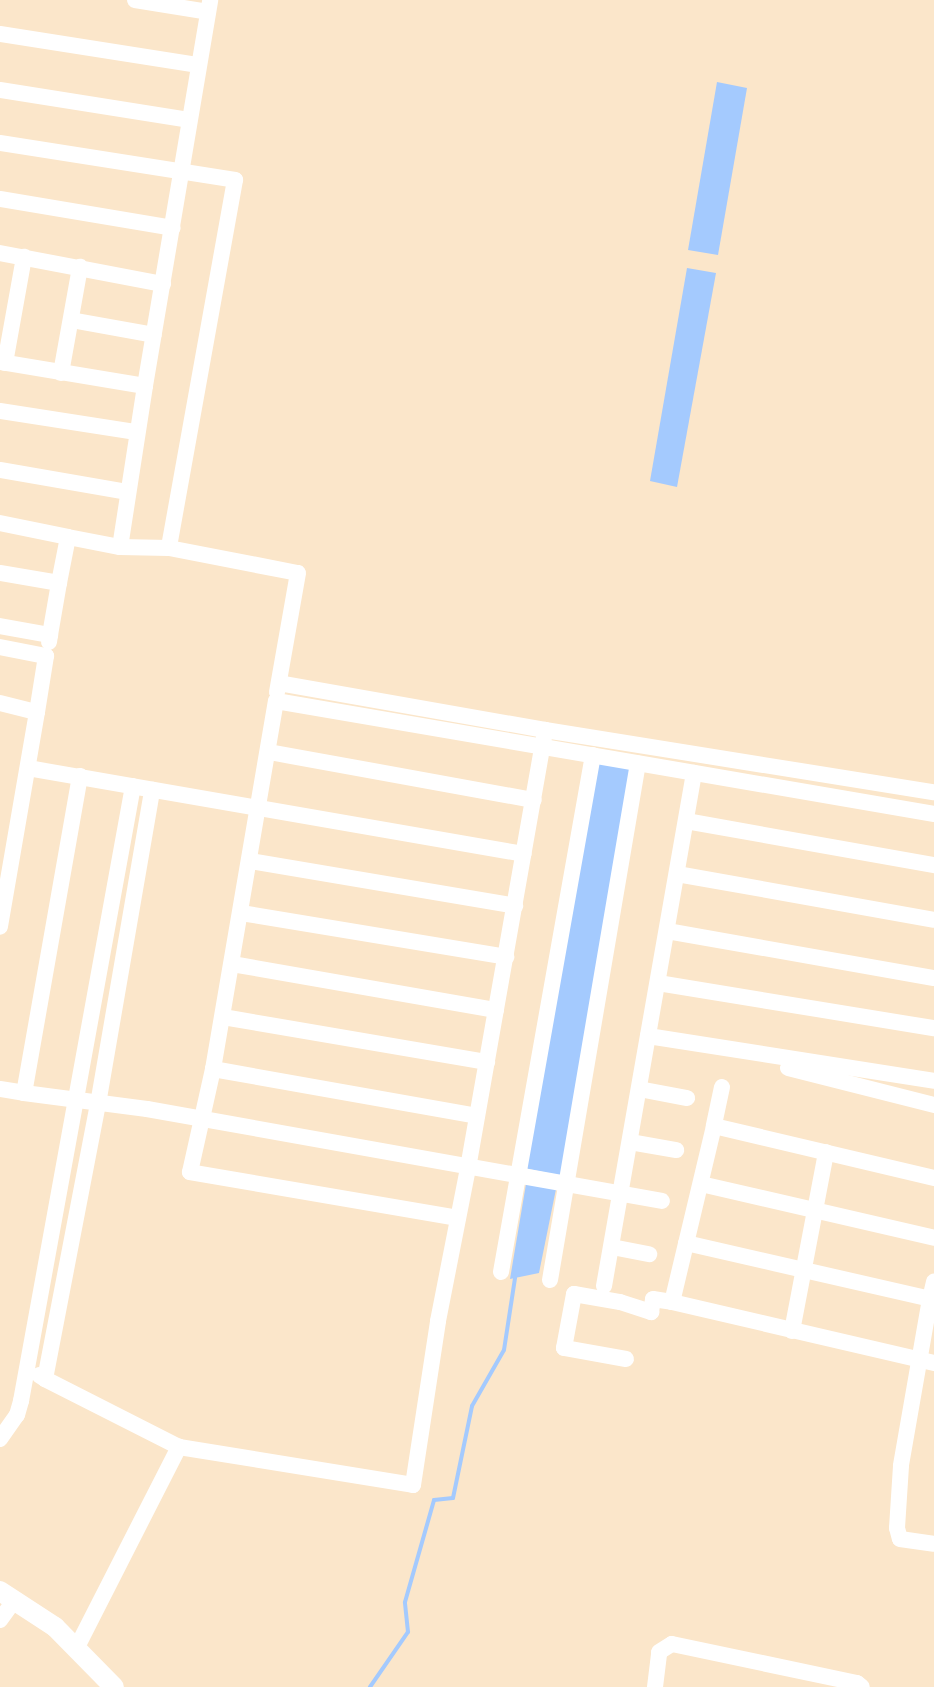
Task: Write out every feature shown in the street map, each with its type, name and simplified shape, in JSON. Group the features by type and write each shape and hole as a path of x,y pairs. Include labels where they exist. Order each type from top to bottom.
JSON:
{"street":[{"path":"120,547 136,432 209,6 135,0"},
{"path":"0,34 199,65"},
{"path":"0,90 189,120"},
{"path":"0,143 235,180 169,548"},
{"path":"0,199 173,228"},
{"path":"0,253 163,284"},
{"path":"24,257 7,309 3,362 145,386"},
{"path":"61,373 80,267"},
{"path":"71,320 154,335"},
{"path":"0,411 136,432"},
{"path":"0,470 128,492"},
{"path":"0,523 120,547 169,548 298,573 223,1017 190,1172 458,1218"},
{"path":"0,927 68,537"},
{"path":"0,573 59,583"},
{"path":"0,626 50,635"},
{"path":"0,647 46,656"},
{"path":"279,683 544,738 593,755 934,814"},
{"path":"276,701 934,792"},
{"path":"0,703 37,712"},
{"path":"27,1369 179,1447 413,1485 438,1321 544,738"},
{"path":"269,752 534,800"},
{"path":"501,1272 593,755"},
{"path":"550,1280 638,763"},
{"path":"28,768 524,854"},
{"path":"604,1286 694,773"},
{"path":"24,1093 80,776"},
{"path":"0,1439 17,1415 27,1369 133,786"},
{"path":"45,1379 98,1104 152,790"},
{"path":"686,821 934,865"},
{"path":"250,861 515,906"},
{"path":"677,874 934,920"},
{"path":"241,913 506,957"},
{"path":"667,931 934,978"},
{"path":"232,964 496,1010"},
{"path":"658,983 934,1028"},
{"path":"223,1017 487,1062"},
{"path":"648,1036 934,1081"},
{"path":"696,1045 934,1105"},
{"path":"213,1069 477,1116"},
{"path":"672,1302 722,1087"},
{"path":"0,1089 200,1120 662,1201"},
{"path":"639,1089 687,1098"},
{"path":"714,1126 934,1178"},
{"path":"630,1142 676,1150"},
{"path":"792,1331 826,1152"},
{"path":"701,1184 934,1238"},
{"path":"686,1243 932,1300"},
{"path":"612,1247 649,1254"},
{"path":"934,1281 926,1362 901,1466 897,1537 934,1544"},
{"path":"626,1359 564,1348 574,1294 620,1302 651,1312 653,1299 672,1302 926,1362"},
{"path":"77,1647 179,1447"},
{"path":"0,1620 7,1596 77,1647 114,1687"},
{"path":"655,1687 659,1652 672,1644 857,1683 862,1687"}],"water":[{"path":"717,82 747,88 718,255 688,250"},
{"path":"687,268 716,273 677,487 650,481"},
{"path":"597,760 631,766 562,1176 524,1168"},
{"path":"526,1184 556,1189 539,1273 510,1279"}],"waterway":[{"path":"370,1687 408,1632 405,1602 434,1500 453,1498 472,1406 504,1350 515,1278"}]}
